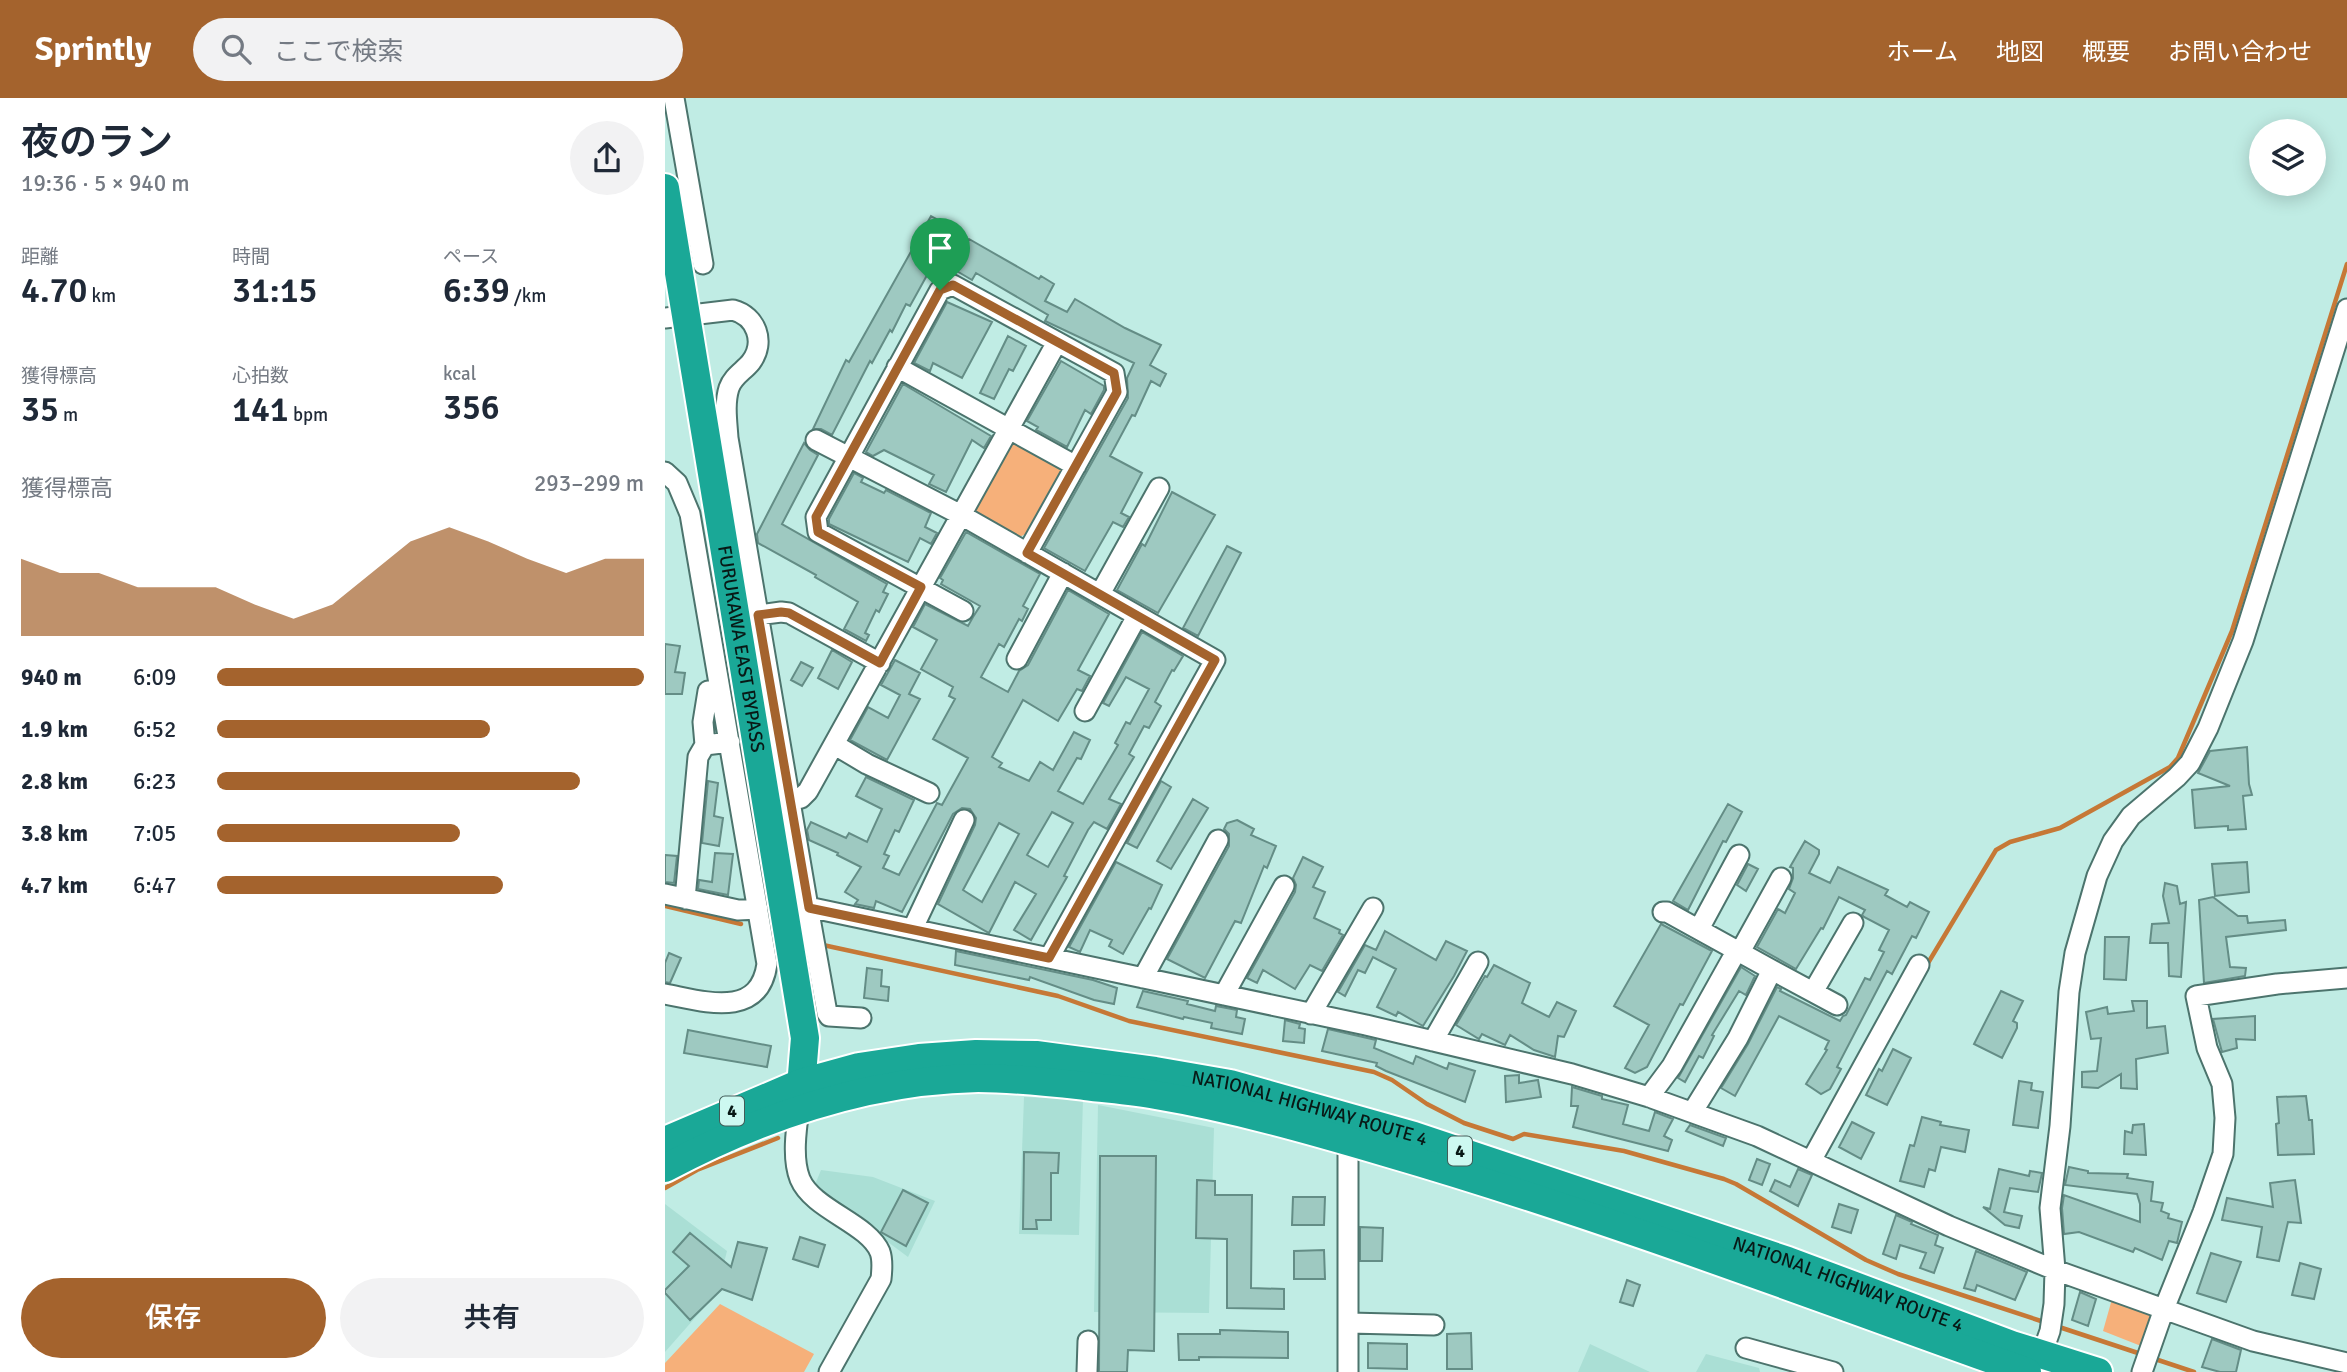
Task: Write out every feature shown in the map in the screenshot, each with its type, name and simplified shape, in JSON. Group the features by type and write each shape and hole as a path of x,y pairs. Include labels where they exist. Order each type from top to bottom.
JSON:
{"highway":[{"name":"FURUKAWA EAST BYPASS","path":"665,188 675,316 805,1038 800,1096"},
{"name":"NATIONAL HIGHWAY ROUTE 4","path":"665,1168 859,1067 919,1058 976,1054 1037,1055 1107,1064 1230,1084 1414,1136 1788,1261 2041,1349 2098,1372"},
{"name":"NATIONAL HIGHWAY ROUTE 4","path":"665,1141 800,1096 866,1092 926,1082 978,1078 1034,1080 1155,1095 1222,1108 1348,1142 2041,1349"}],"street":[{"path":"674,98 703,264"},
{"path":"963,611 818,532 816,517 940,290 953,285 1114,373 1117,392 1027,553"},
{"path":"675,316 725,309 740,312 751,320 758,336 757,353 730,384 727,410 729,450 827,1013 829,1016 861,1018"},
{"path":"2041,1349 2055,1270 2050,1208 2060,1126 2069,992 2075,953 2097,876 2113,841 2131,816 2183,770 2199,748 2208,728 2243,641 2347,309"},
{"path":"789,801 801,798 808,791 835,745 1057,342"},
{"path":"897,367 1076,466"},
{"path":"816,440 961,515 1215,660 1049,958"},
{"path":"665,472 677,483 690,514 767,964 761,982 749,997 741,1001 708,1002 665,995"},
{"path":"1100,594 1159,488"},
{"path":"1017,659 1063,573"},
{"path":"758,615 789,613 880,663"},
{"path":"1085,711 1137,616"},
{"path":"685,899 698,757 705,745 703,722 708,691"},
{"path":"705,745 730,742"},
{"path":"835,745 867,764 929,793"},
{"path":"913,928 964,820"},
{"path":"1143,978 1218,840"},
{"path":"1699,929 1739,855"},
{"path":"1649,1097 1672,1066 1781,878"},
{"path":"1224,995 1284,886"},
{"path":"665,894 739,910 758,909"},
{"path":"809,908 1224,995 1572,1074 1693,1111 1757,1136 1949,1226 2055,1270 2253,1341 2347,1363"},
{"path":"1311,1014 1373,908"},
{"path":"1663,912 1837,1005"},
{"path":"1813,992 1853,923"},
{"path":"1433,1041 1478,961"},
{"path":"1811,1161 1919,965"},
{"path":"1693,1111 1738,1038 1772,970"},
{"path":"2145,1362 2223,1154 2225,1118 2222,1084 2207,1048 2196,996 2277,984 2347,978"},
{"path":"800,1096 796,1168 801,1182 810,1194 872,1241 880,1252 882,1263 881,1279 829,1372"},
{"path":"1348,1142 1348,1372"},
{"path":"1349,1324 1434,1325"},
{"path":"1087,1372 1088,1341"},
{"path":"1746,1348 1833,1372"}],"shaded area":[{"path":"1013,439 1059,463 1063,472 1028,533 1017,538 975,516 973,505"},
{"path":"1024,1097 1083,1099 1079,1235 1019,1234"},
{"path":"1098,1105 1214,1128 1209,1313 1094,1312"},
{"path":"821,1170 873,1177 935,1201 908,1257 814,1187"},
{"path":"665,1204 727,1251 716,1294 665,1352"},
{"path":"2112,1299 2151,1312 2141,1346 2103,1331"},
{"path":"720,1304 814,1354 804,1372 665,1372 665,1363"},
{"path":"1590,1344 1650,1372 1578,1372"},
{"path":"1706,1354 1759,1368 1760,1372 1696,1372"}],"building":[{"path":"931,216 949,226 942,239 963,249 969,239 1039,279 1041,276 1054,284 1045,301 1067,312 1075,299 1161,345 1150,365 1166,374 1160,386 1151,381 1135,416 1132,415 1110,456 1142,473 1121,513 1129,517 1123,527 1113,522 1085,571 1044,548 1128,398 1127,378 1134,363 1045,321 1048,315 976,273 972,280 936,259 910,306 906,304 892,332 890,330 872,363 870,361 832,435 821,429 813,429 846,360 849,362"},
{"path":"947,302 992,322 962,378 933,363 930,371 914,363"},
{"path":"1008,336 1026,346 1013,371 1009,369 994,399 980,393"},
{"path":"1061,361 1104,386 1091,414 1085,410 1067,447 1036,430 1038,427 1027,421"},
{"path":"903,384 991,436 984,448 972,440 946,492 929,484 934,475 884,450 873,456 866,452"},
{"path":"804,443 818,455 782,524 887,584 883,592 888,594 879,612 876,610 865,633 869,635 866,641 844,629 858,602 758,543 757,534"},
{"path":"854,473 863,478 861,482 884,493 886,490 931,513 925,527 937,533 931,544 920,538 908,562 829,524 829,519"},
{"path":"1172,492 1215,515 1158,613 1117,590 1142,544 1145,546"},
{"path":"966,532 1040,574 1023,606 1028,609 1022,621 1019,619 1004,647 999,644 981,677 1008,692 1019,671 1028,665 1068,590 1109,614 1078,670 1090,676 1082,691 1077,689 1058,721 1023,700 992,757 1002,763 999,767 1029,781 1040,762 1053,770 1074,732 1090,740 1081,759 1077,758 1058,791 1083,804 1118,745 1115,743 1126,722 1130,724 1149,689 1126,677 1109,706 1103,703 1142,632 1183,656 1174,671 1172,670 1155,702 1161,706 1149,728 1144,726 1129,754 1134,757 1109,799 1121,804 1107,829 1094,822 1088,830 1064,876 1067,877 1031,940 1014,930 1036,894 1015,882 989,933 938,904 975,825 976,818 970,809 962,808 953,814 902,912 876,901 874,908 855,904 858,900 845,892 861,867 809,840 807,830 811,822 846,838 849,833 867,842 882,809 856,796 866,777 914,800 899,832 895,830 884,854 889,856 883,868 899,875 937,803 942,805 968,758 933,739 955,699 949,696 953,687 921,669 937,640 913,627 925,604 968,626 980,606 941,584 943,580 940,578","holes":["1052,812 1073,823 1048,867 1027,855","999,823 1019,834 982,902 963,890"]},
{"path":"1227,546 1241,553 1198,636 1183,628"},
{"path":"665,644 680,646 675,672 685,673 682,694 665,694"},
{"path":"832,650 852,662 838,689 818,678"},
{"path":"895,660 920,673 909,694 920,699 887,760 850,740 868,707 888,718 900,695 881,685"},
{"path":"801,662 813,668 802,686 791,680"},
{"path":"2247,747 2252,795 2243,796 2246,829 2228,830 2228,826 2195,828 2192,790 2230,786 2198,773 2210,751"},
{"path":"708,781 718,783 714,816 723,818 719,846 702,843"},
{"path":"1161,781 1171,787 1137,848 1127,843"},
{"path":"1193,799 1208,808 1171,869 1157,861"},
{"path":"1728,804 1742,812 1726,842 1723,841 1688,910 1673,901"},
{"path":"1237,820 1254,829 1251,835 1276,846 1267,868 1264,866 1241,923 1235,921 1205,978 1167,959 1229,846 1229,834 1224,829 1227,823"},
{"path":"1805,841 1819,850 1809,873 1830,883 1838,867 1888,890 1885,895 1907,907 1910,902 1929,912 1916,938 1912,936 1892,974 1887,971 1837,1067 1841,1069 1830,1089 1821,1094 1806,1084 1827,1050 1825,1049 1829,1041 1779,1016 1735,1096 1721,1088 1748,1044 1777,987 1840,1021 1846,1015 1865,978 1870,980 1884,952 1879,950 1889,930 1864,917 1862,915 1865,910 1839,897 1823,929 1821,928 1796,969 1757,947 1778,909 1785,913 1795,893 1789,889 1793,878 1793,868 1790,867"},
{"path":"715,853 733,854 728,895 698,889 699,880 712,882"},
{"path":"665,855 677,856 674,883 665,882"},
{"path":"1303,857 1323,867 1313,887 1325,892 1314,918 1340,930 1339,933 1343,935 1322,971 1310,965 1295,989 1263,970 1257,983 1247,978 1295,892 1293,878"},
{"path":"1116,862 1162,885 1151,909 1149,908 1123,954 1109,946 1112,940 1090,930 1080,952 1069,947"},
{"path":"2247,862 2249,892 2215,896 2212,864"},
{"path":"1748,864 1758,869 1746,891 1737,885"},
{"path":"2165,883 2177,886 2180,904 2186,902 2181,977 2169,976 2168,943 2150,943 2152,924 2169,923 2163,896"},
{"path":"2213,897 2238,916 2247,916 2248,923 2285,920 2286,930 2226,937 2230,967 2246,968 2245,976 2204,983 2199,900"},
{"path":"1661,924 1712,951 1647,1067 1635,1073 1625,1068 1649,1025 1614,1006"},
{"path":"1385,931 1436,960 1446,941 1467,951 1423,1026 1398,1012 1396,1016 1377,1007 1396,969 1373,957 1365,973 1358,970 1345,996 1338,992 1365,945 1376,950"},
{"path":"2105,937 2129,937 2126,980 2104,979"},
{"path":"956,951 1093,980 1117,988 1114,1004 1094,1000 1030,977 1029,980 955,965"},
{"path":"669,953 681,958 670,983 665,982 665,963"},
{"path":"1494,965 1530,983 1522,1003 1549,1017 1557,1002 1576,1011 1564,1037 1558,1036 1555,1057 1534,1050 1510,1035 1505,1045 1482,1034 1479,1039 1456,1025"},
{"path":"1741,967 1755,976 1746,995 1739,991 1712,1035 1714,1036 1703,1058 1699,1056 1685,1082 1678,1078"},
{"path":"867,968 882,970 881,986 889,987 888,1001 864,998"},
{"path":"1143,991 1188,1001 1187,1004 1215,1011 1216,1006 1237,1010 1236,1017 1245,1019 1242,1034 1211,1028 1212,1023 1184,1017 1183,1019 1137,1007"},
{"path":"2001,991 2023,1001 2013,1021 2017,1023 2017,1028 2002,1058 1974,1044"},
{"path":"2132,1001 2147,1001 2147,1028 2165,1026 2168,1053 2136,1059 2137,1089 2121,1088 2121,1074 2098,1088 2082,1087 2082,1072 2097,1071 2101,1038 2091,1039 2086,1012 2107,1007 2108,1014 2134,1011"},
{"path":"2255,1016 2255,1040 2236,1039 2237,1048 2222,1052 2213,1019"},
{"path":"1285,1020 1300,1024 1299,1028 1305,1029 1304,1043 1283,1041"},
{"path":"1328,1029 1376,1040 1374,1048 1413,1064 1416,1056 1447,1069 1449,1063 1475,1071 1465,1102 1386,1071 1376,1066 1377,1063 1322,1051"},
{"path":"688,1030 771,1046 767,1067 684,1053"},
{"path":"1893,1049 1911,1058 1887,1105 1866,1095"},
{"path":"1519,1075 1519,1083 1538,1080 1541,1097 1506,1102 1505,1076"},
{"path":"2019,1081 2032,1083 2031,1090 2043,1092 2038,1128 2013,1125"},
{"path":"1572,1087 1602,1096 1602,1099 1628,1105 1623,1124 1649,1131 1655,1112 1673,1119 1664,1136 1672,1140 1668,1151 1573,1127 1578,1106 1571,1106"},
{"path":"2306,1096 2309,1120 2312,1120 2314,1154 2278,1155 2277,1097"},
{"path":"1922,1117 1941,1122 1940,1125 1969,1130 1965,1152 1941,1147 1935,1171 1929,1169 1924,1187 1900,1181 1910,1145 1914,1146"},
{"path":"1852,1122 1874,1133 1861,1159 1839,1147"},
{"path":"2144,1124 2146,1155 2124,1154 2125,1131 2132,1133 2133,1125"},
{"path":"1690,1125 1726,1138 1723,1146 1686,1131"},
{"path":"1024,1152 1059,1153 1058,1173 1051,1173 1051,1220 1036,1220 1037,1229 1023,1229"},
{"path":"1100,1156 1156,1156 1154,1351 1128,1350 1127,1372 1099,1372"},
{"path":"1757,1159 1770,1164 1762,1185 1749,1180"},
{"path":"2069,1167 2088,1173 2128,1174 2127,1178 2153,1182 2151,1201 2163,1203 2161,1211 2169,1214 2168,1218 2182,1222 2177,1243 2169,1241 2162,1260 2135,1248 2133,1252 2079,1232 2064,1234 2064,1195 2140,1222 2137,1194 2065,1185"},
{"path":"1798,1169 1812,1175 1798,1206 1770,1191 1775,1180 1790,1187"},
{"path":"1999,1169 2029,1176 2030,1171 2042,1173 2038,1192 2010,1188 2004,1212 2022,1216 2019,1228 2005,1225 1983,1207 1990,1209"},
{"path":"1197,1180 1215,1181 1215,1195 1252,1195 1251,1288 1284,1289 1284,1309 1227,1308 1227,1239 1196,1238"},
{"path":"2295,1180 2301,1223 2288,1222 2279,1261 2257,1257 2262,1227 2222,1220 2227,1198 2273,1207 2270,1183"},
{"path":"903,1190 928,1203 906,1246 881,1232"},
{"path":"1293,1197 1325,1197 1324,1225 1292,1225"},
{"path":"1839,1204 1858,1210 1851,1233 1832,1227"},
{"path":"1896,1215 1938,1235 1935,1245 1943,1248 1934,1273 1920,1268 1926,1253 1900,1245 1896,1259 1883,1254"},
{"path":"1360,1227 1383,1228 1382,1261 1360,1261"},
{"path":"690,1233 731,1267 738,1242 767,1248 752,1300 722,1289 690,1320 665,1293 689,1266 673,1252"},
{"path":"800,1237 825,1245 818,1267 793,1259"},
{"path":"1324,1250 1325,1279 1294,1279 1294,1251"},
{"path":"1976,1251 2027,1272 2015,1300 1977,1285 1975,1291 1964,1288"},
{"path":"2211,1253 2241,1262 2226,1302 2197,1293"},
{"path":"2300,1263 2321,1269 2314,1299 2292,1295"},
{"path":"1627,1280 1640,1285 1633,1306 1620,1302"},
{"path":"2080,1292 2096,1299 2088,1326 2072,1320"},
{"path":"1220,1330 1288,1332 1288,1358 1199,1357 1199,1360 1179,1360 1178,1334 1220,1334"},
{"path":"1471,1333 1472,1369 1447,1369 1447,1334"},
{"path":"2212,1339 2241,1350 2236,1372 2220,1372 2202,1367"},
{"path":"1368,1343 1407,1344 1407,1369 1368,1368"}],"waterway":[{"path":"1925,968 1996,850 2010,842 2060,828 2170,767 2178,758 2232,631 2347,264"},
{"path":"665,906 741,924"},
{"path":"823,945 1058,996 1129,1021 1374,1072 1464,1123 1513,1139 1524,1134 1624,1151 1724,1179 1866,1260 1898,1274 2044,1322"},
{"path":"665,1188 697,1170 778,1138"},
{"path":"2056,1326 2141,1354"},
{"path":"2152,1358 2194,1372"}],"route":[{"path":"953,285 1114,373 1117,392 1027,553 1215,660 1049,958 809,908 758,615 789,613 880,663 921,587 818,532 816,517 940,290 953,285"}]}
